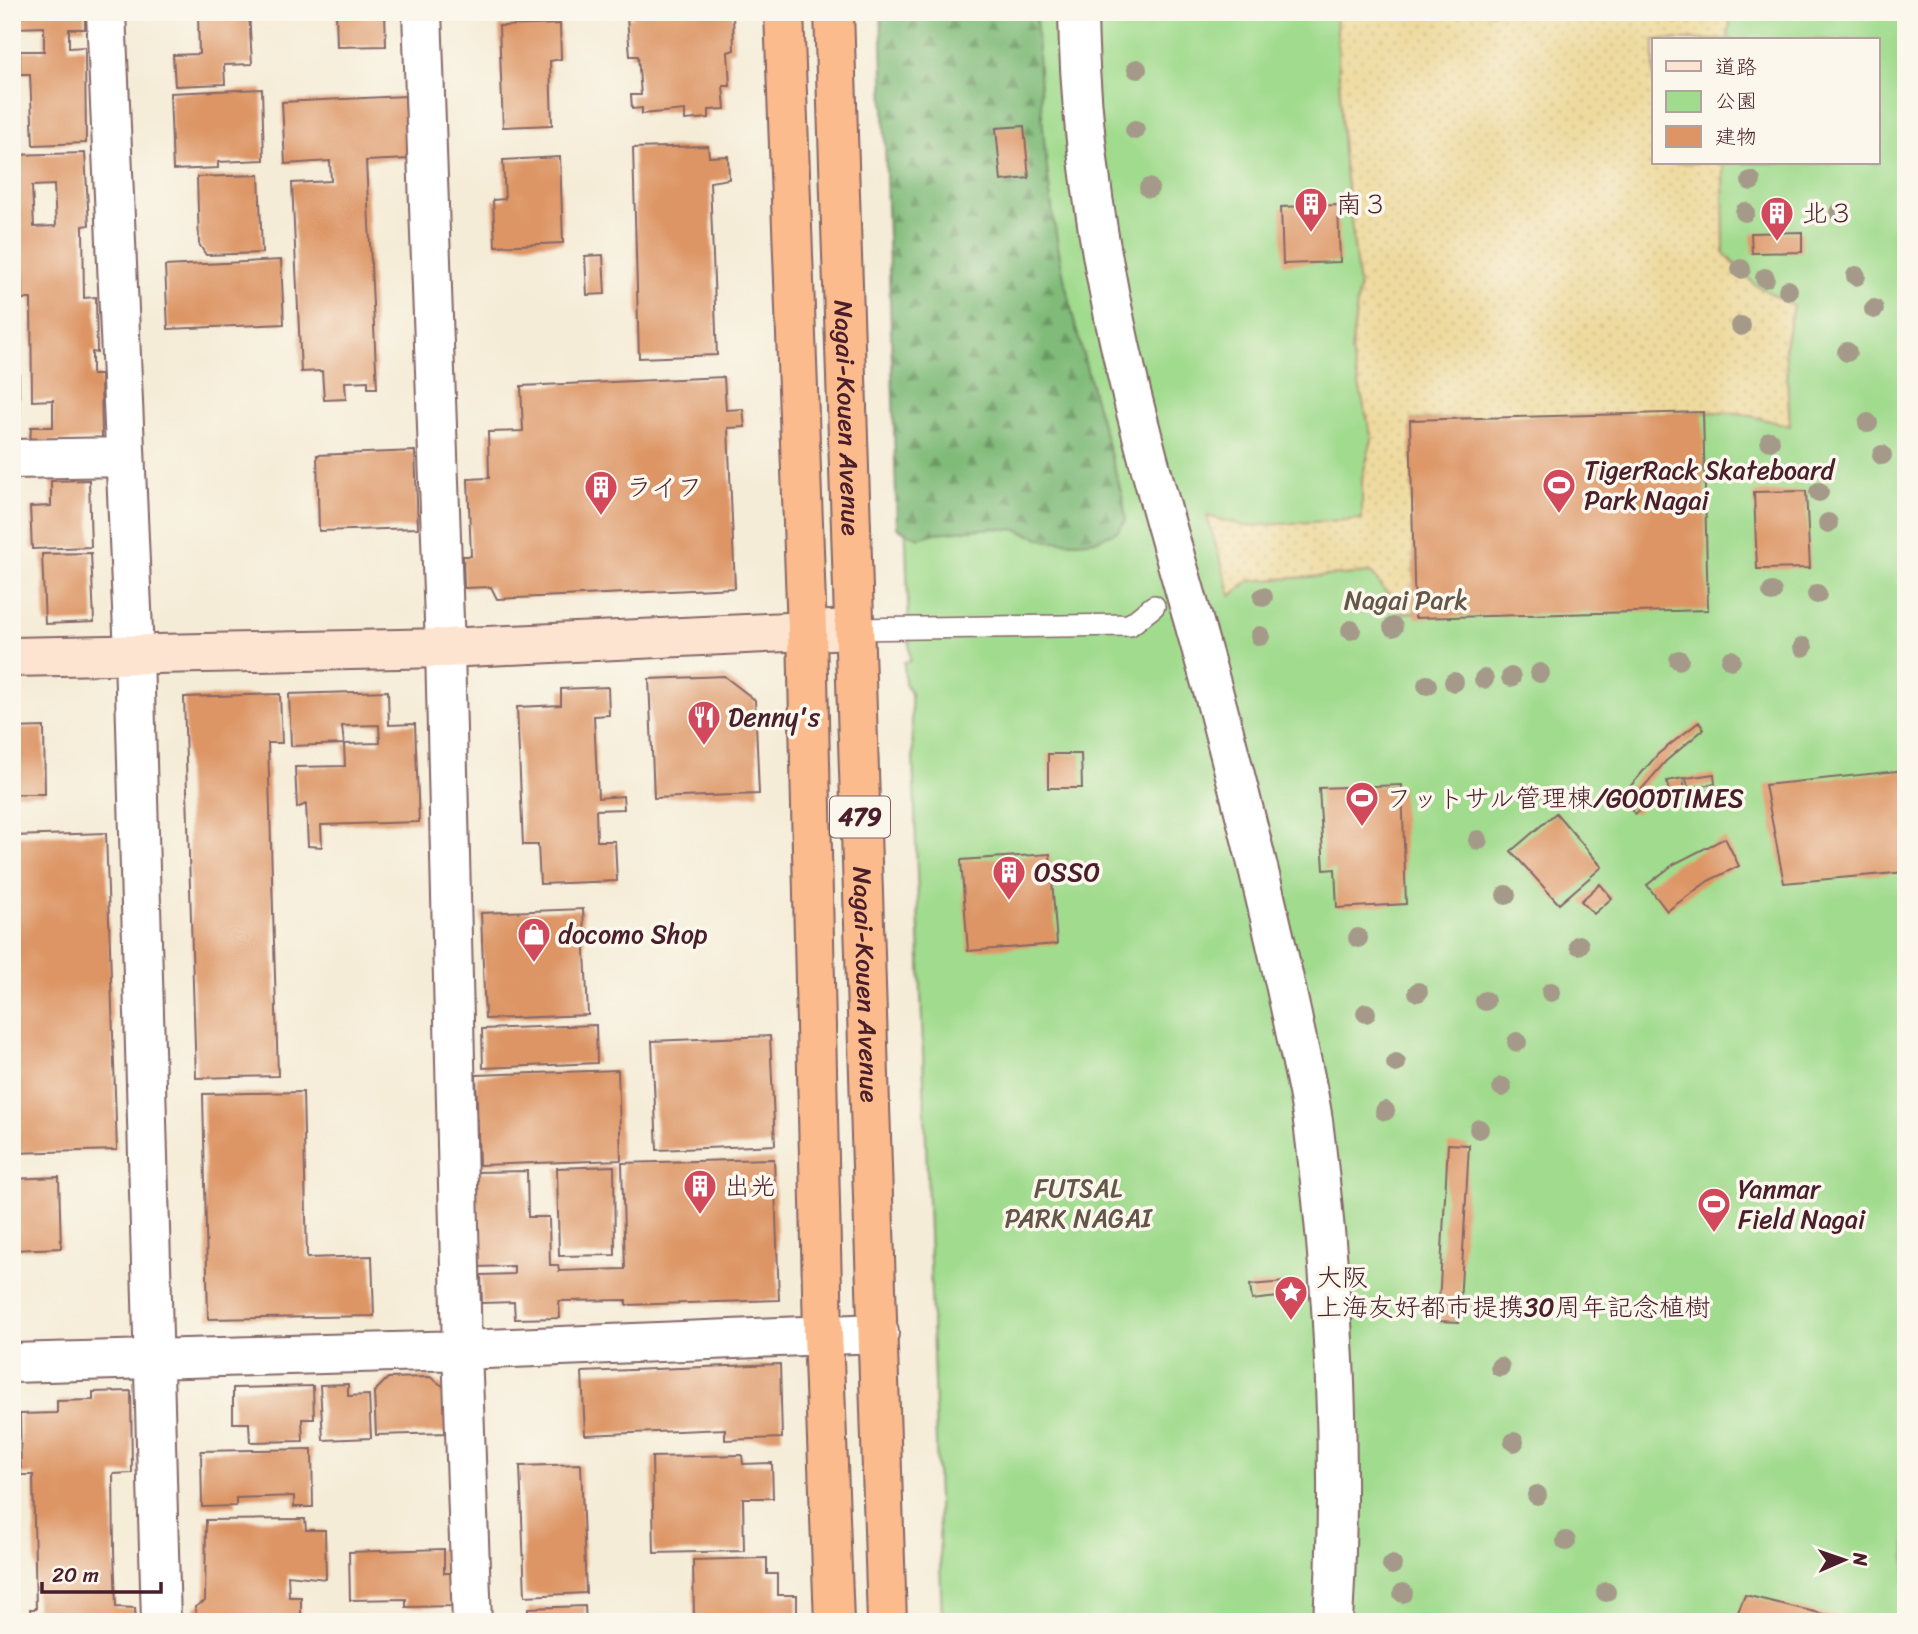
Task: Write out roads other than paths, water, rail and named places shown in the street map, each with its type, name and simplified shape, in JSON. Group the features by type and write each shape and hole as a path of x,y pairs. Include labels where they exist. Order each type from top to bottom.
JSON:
{"highway":[{"name":"Nagai-Kouen Avenue","path":"784,12 807,631 824,1334 834,1622"},
{"name":"Nagai-Kouen Avenue","path":"834,12 852,629 879,1333 887,1622"}],"street":[{"path":"106,12 134,654 161,1622"},
{"path":"422,12 445,648 462,1350 472,1622"},
{"path":"1078,12 1087,138 1105,262 1125,360 1143,440 1228,747 1280,960 1312,1117 1337,1407 1339,1527 1333,1622"},
{"path":"12,459 124,457"},
{"path":"12,657 445,648 852,629"},
{"path":"12,1363 462,1350 879,1333"}],"lane":[{"path":"852,629 1130,625 1154,606"}],"place":[{"name":"南３","path":"1311,234"},
{"name":"北３","path":"1777,243"},
{"name":"TigerRack Skateboard Park Nagai","path":"1559,515"},
{"name":"ライフ","path":"601,517"},
{"name":"Denny's","path":"704,747"},
{"name":"フットサル管理棟/GOODTIMES","path":"1362,828"},
{"name":"OSSO","path":"1009,902"},
{"name":"docomo Shop","path":"534,964"},
{"name":"出光","path":"700,1216"},
{"name":"Yanmar Field Nagai","path":"1714,1234"},
{"name":"大阪 上海友好都市提携30周年記念植樹","path":"1291,1322"}],"park label":[{"name":"Nagai Park","path":"1406,600"},
{"name":"FUTSAL PARK NAGAI","path":"1078,1203"}]}
